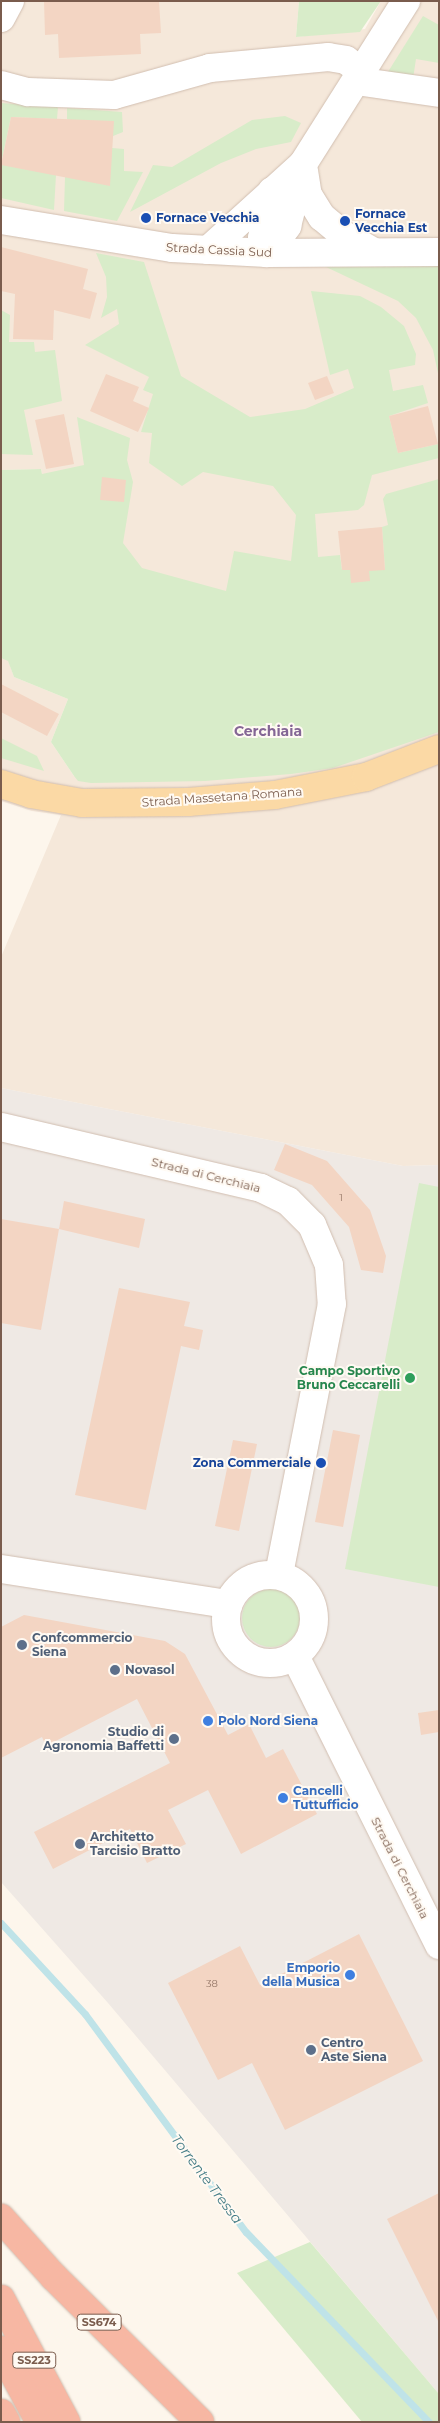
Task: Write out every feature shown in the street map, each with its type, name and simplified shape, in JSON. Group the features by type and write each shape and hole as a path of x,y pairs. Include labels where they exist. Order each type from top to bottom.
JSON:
{"highway":[{"name":"SS674","path":"1,2218 53,2276 200,2422"},
{"name":"SS223","path":"1,2299 66,2422"},
{"path":"1,2350 40,2422"},
{"path":"1,2414 6,2422"}],"main road":[{"name":"Strada Massetana Romana","path":"1,784 46,797 91,803 188,802 275,795 351,781 439,749"}],"street":[{"path":"1,18 10,1"},
{"path":"208,250 303,164 406,1"},
{"path":"1,85 28,92 114,95 210,68 328,57 346,60 359,77 439,93"},
{"path":"303,164 308,195 322,217 341,233 374,252"},
{"path":"267,253 288,226 303,164"},
{"path":"267,253 262,238 272,191"},
{"name":"Strada Cassia Sud","path":"1,220 109,239 208,250 267,253 439,252"},
{"name":"Strada di Cerchiaia","path":"1,1127 261,1188 288,1201 312,1225 329,1265 332,1304 279,1575"},
{"path":"1,1569 228,1604"},
{"path":"266,1574 279,1575 298,1584 306,1592 315,1612 312,1635 295,1656 270,1663 244,1655 228,1632 228,1604 243,1584 266,1574"},
{"name":"Strada di Cerchiaia","path":"295,1656 439,1945"}],"shaded area":[{"path":"1,1 299,1 296,37 365,29 381,1 439,1 439,1165 403,1166 1,1088 1,957 61,815 32,811 1,801 1,658 8,660 14,677 68,699 51,742 74,776 91,749 41,469 1,470"},
{"path":"1,1088 403,1166 439,1165 439,2394 108,2003 1,1882"}],"green space":[{"path":"299,1 381,1 360,32 296,37"},
{"path":"423,16 439,25 439,63 416,59 413,79 386,75"},
{"path":"1,103 58,107 57,119 11,117 1,164"},
{"path":"67,108 122,112 123,132 113,136 67,119"},
{"path":"285,116 301,123 291,142 256,149 221,163 130,212 153,165 172,167 252,120"},
{"path":"112,148 124,149 124,171 143,172 117,221 64,211 65,177"},
{"path":"1,164 56,175 54,210 1,198"},
{"path":"96,253 144,262 181,376 250,417 305,409 354,388 348,369 330,375 311,291 360,296 381,307 404,326 416,354 415,365 389,370 393,391 423,385 428,403 389,416 398,453 438,444 439,458 372,475 364,505 358,510 315,514 318,557 340,555 342,570 385,570 382,527 388,525 383,499 386,494 439,479 439,732 333,768 291,774 205,781 91,783 78,781 74,776 51,742 68,699 14,677 8,661 1,658 1,470 41,469 42,474 84,465 77,417 130,438 127,460 133,482 123,543 142,568 226,591 234,551 291,561 296,515 273,486 203,472 182,486 149,463 152,433 141,432 153,394 143,390 149,377 85,345 119,324 117,309 101,318 107,297 106,277"},
{"path":"439,266 439,378 433,350 416,318 398,301 326,267"},
{"path":"1,310 10,315 9,342 34,342 35,352 55,350 62,401 24,410 33,455 1,454"},
{"path":"1,738 37,756 44,771 1,758"},
{"name":"Campo Sportivo Bruno Ceccarelli","path":"419,1183 439,1187 439,1587 345,1569"},
{"path":"271,1589 287,1594 295,1602 300,1618 295,1634 287,1642 271,1647 255,1642 247,1634 242,1618 247,1602 255,1594"},
{"path":"310,2242 439,2394 439,2422 362,2422 237,2273"}],"building":[{"path":"44,1 159,1 161,33 140,34 141,54 59,58 58,34 45,35"},
{"path":"11,117 114,121 110,186 1,165"},
{"path":"1,247 88,269 83,289 97,293 90,319 54,310 53,340 13,339 15,294 1,291"},
{"path":"106,374 139,387 133,401 149,408 138,432 90,411"},
{"path":"327,376 334,393 315,400 308,383"},
{"path":"428,406 438,444 398,453 389,416"},
{"path":"64,414 74,464 46,469 35,420"},
{"path":"102,477 126,480 124,502 100,500"},
{"path":"382,527 385,570 369,571 370,581 351,583 350,570 342,570 338,531"},
{"path":"1,684 59,714 47,736 1,712"},
{"path":"285,1144 327,1161 370,1210 386,1256 383,1273 361,1270 349,1227 312,1185 274,1170"},
{"path":"64,1201 145,1219 139,1248 59,1229"},
{"path":"1,1219 59,1229 41,1330 1,1323"},
{"path":"119,1288 190,1302 184,1326 203,1330 199,1350 181,1346 146,1510 75,1495"},
{"path":"333,1430 360,1435 343,1527 315,1522"},
{"path":"233,1440 257,1444 239,1531 215,1526"},
{"path":"24,1615 165,1641 185,1654 228,1735 249,1724 266,1758 283,1749 317,1814 241,1854 208,1790 168,1810 186,1844 147,1863 130,1829 53,1869 34,1832 170,1763 137,1699 46,1746 42,1737 1,1758 1,1627"},
{"path":"439,1710 439,1732 421,1735 418,1713"},
{"path":"359,1934 423,2061 285,2130 252,2063 218,2080 168,1983 240,1946 260,1985"},
{"path":"439,2193 439,2323 387,2219"}],"waterway":[{"name":"Torrente Tressa","path":"1,1923 85,2014 246,2232 429,2422"}],"place":[{"name":"Fornace Vecchia","path":"146,218"},
{"name":"Fornace Vecchia Est","path":"345,221"},
{"name":"Campo Sportivo Bruno Ceccarelli","path":"410,1378"},
{"name":"Zona Commerciale","path":"321,1463"},
{"name":"Confcommercio Siena","path":"22,1645"},
{"name":"Novasol","path":"115,1670"},
{"name":"Polo Nord Siena","path":"208,1721"},
{"name":"Studio di Agronomia Baffetti","path":"174,1739"},
{"name":"Cancelli Tuttufficio","path":"283,1798"},
{"name":"Architetto Tarcisio Bratto","path":"80,1844"},
{"name":"Emporio della Musica","path":"350,1975"},
{"name":"Centro Aste Siena","path":"311,2050"}],"district":[{"name":"Cerchiaia","path":"268,731"}]}
